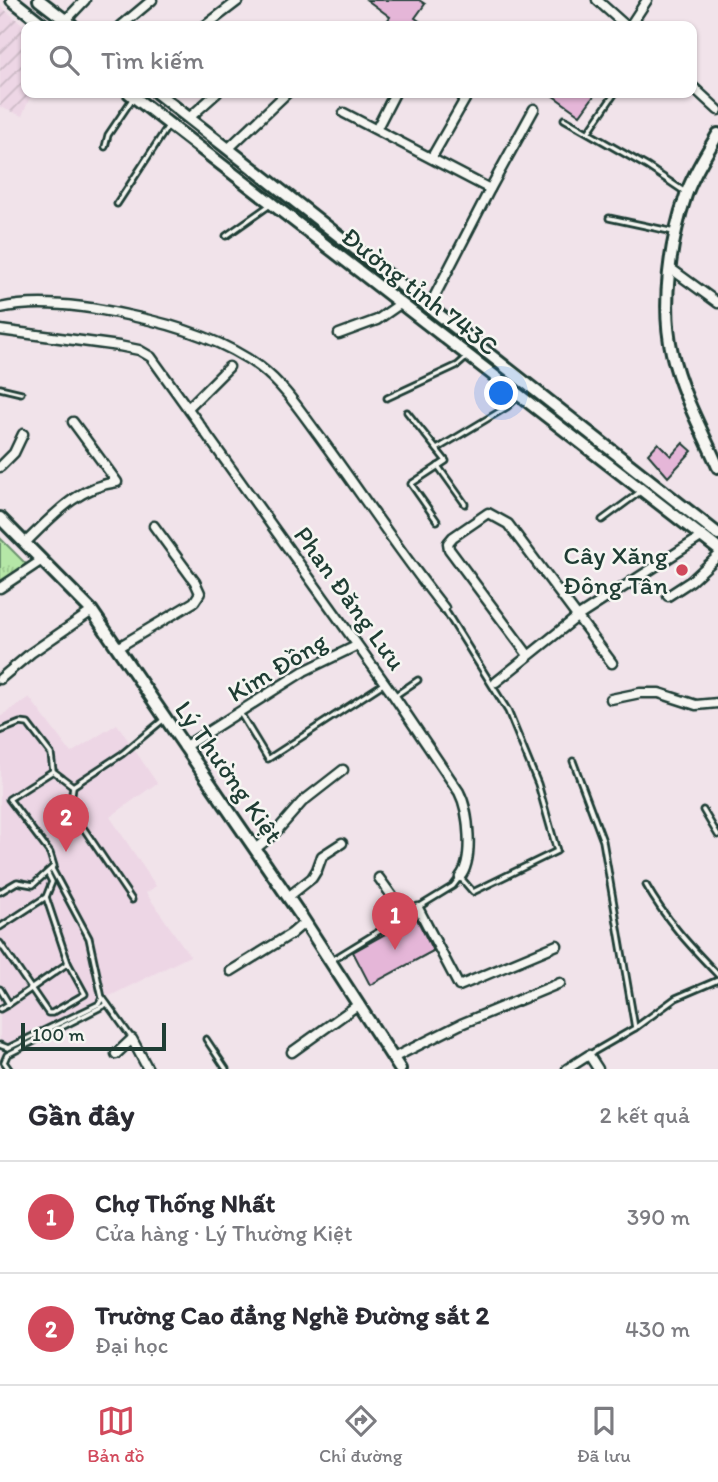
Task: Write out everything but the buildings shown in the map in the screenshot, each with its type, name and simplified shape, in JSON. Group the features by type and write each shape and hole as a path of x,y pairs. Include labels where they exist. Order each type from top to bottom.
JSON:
{"main road":[{"path":"12,0 39,21"},
{"path":"39,0 66,21"},
{"name":"Đường tỉnh 743C","path":"136,98 718,549"},
{"name":"Đường tỉnh 743C","path":"163,98 718,534"},
{"path":"718,134 687,193 676,233 670,268 669,332 672,354 687,396 718,467"},
{"name":"Lý Thường Kiệt","path":"0,518 92,611 288,897 400,1069"}],"street":[{"path":"70,21 85,0"},
{"path":"127,21 152,0"},
{"path":"212,21 239,0"},
{"path":"597,0 622,21"},
{"path":"632,21 647,0"},
{"path":"697,91 718,110"},
{"path":"189,118 211,98"},
{"path":"229,148 283,98"},
{"path":"377,128 392,98"},
{"path":"432,157 466,98"},
{"path":"429,307 534,109"},
{"path":"344,113 490,188"},
{"path":"670,268 718,303"},
{"path":"339,334 377,320 400,304"},
{"path":"0,308 60,305 95,308 137,317 211,342 260,367 292,401 444,608"},
{"name":"Phan Đăng Lưu","path":"0,330 96,342 139,350 151,357 394,696 466,805 466,869 460,877"},
{"path":"188,408 229,367"},
{"path":"25,542 76,495 100,484 117,482 73,422"},
{"path":"0,467 14,453 23,434"},
{"path":"528,655 449,549 448,543 453,537 488,513 508,524 612,663"},
{"path":"117,648 194,602 200,593 195,582 154,526"},
{"path":"496,682 576,617 701,537"},
{"path":"668,596 691,581 718,556"},
{"path":"0,588 42,560"},
{"path":"0,679 31,653 92,611"},
{"name":"Kim Đồng","path":"184,747 304,671 356,646"},
{"path":"611,699 650,693 696,705 718,703"},
{"path":"255,849 274,834 302,802 343,770"},
{"path":"288,897 312,878 323,856 342,843"},
{"path":"379,878 405,914"},
{"path":"418,908 458,986 557,945"},
{"path":"231,971 291,934 304,922"},
{"path":"393,1058 461,1024 560,983"},
{"path":"292,1052 359,1004"},
{"path":"116,1054 132,1039 148,1069"},
{"path":"567,1069 589,1055 598,1069"}],"lane":[{"path":"105,146 108,135 130,98"},
{"path":"589,131 612,98"},
{"path":"564,119 589,131 687,193"},
{"path":"117,204 169,124"},
{"path":"226,236 272,204"},
{"path":"609,218 676,233"},
{"path":"387,398 458,365 467,356"},
{"path":"0,388 21,393"},
{"path":"437,449 507,407 518,396"},
{"path":"407,412 446,461 411,484 437,521"},
{"path":"438,466 465,505"},
{"path":"602,520 642,491"},
{"path":"329,961 453,886 460,877 473,892 534,861 556,853 538,784 508,711 444,608"},
{"path":"394,696 418,680"},
{"path":"240,713 268,759 384,683"},
{"path":"132,900 82,826 71,802 73,786 122,754 164,718"},
{"path":"0,731 20,723 28,724 51,754 53,771 73,786"},
{"path":"573,761 603,841 635,1028"},
{"path":"0,892 17,882 33,885 54,866 50,853 9,799 53,771"},
{"path":"703,810 718,835"},
{"path":"52,869 89,938 102,998 132,1039"},
{"path":"0,927 46,897 52,882 48,874"},
{"path":"589,1055 635,1028 676,998 718,977 659,908 646,885"},
{"path":"0,943 48,1013 85,994 68,963 46,897"},
{"path":"0,1009 68,963"},
{"path":"0,989 9,1004"},
{"path":"0,1045 8,1048 99,1004 102,998"},
{"path":"9,1069 4,1062 7,1055 107,1004"},
{"path":"206,1039 226,1069"}],"shaded area":[{"path":"0,6 21,23 21,98 30,98 22,116 0,107"},
{"path":"29,697 71,753 117,724 157,783 110,817 156,886 146,893 190,956 0,1051 0,717"}],"green space":[{"path":"0,538 29,567 0,585"}],"place":[{"name":"Cây Xăng Đông Tân","path":"682,570"},
{"name":"Trường Cao đẳng Nghề Đường sắt 2","path":"66,852"},
{"name":"Chợ Thống Nhất","path":"395,950"}]}
